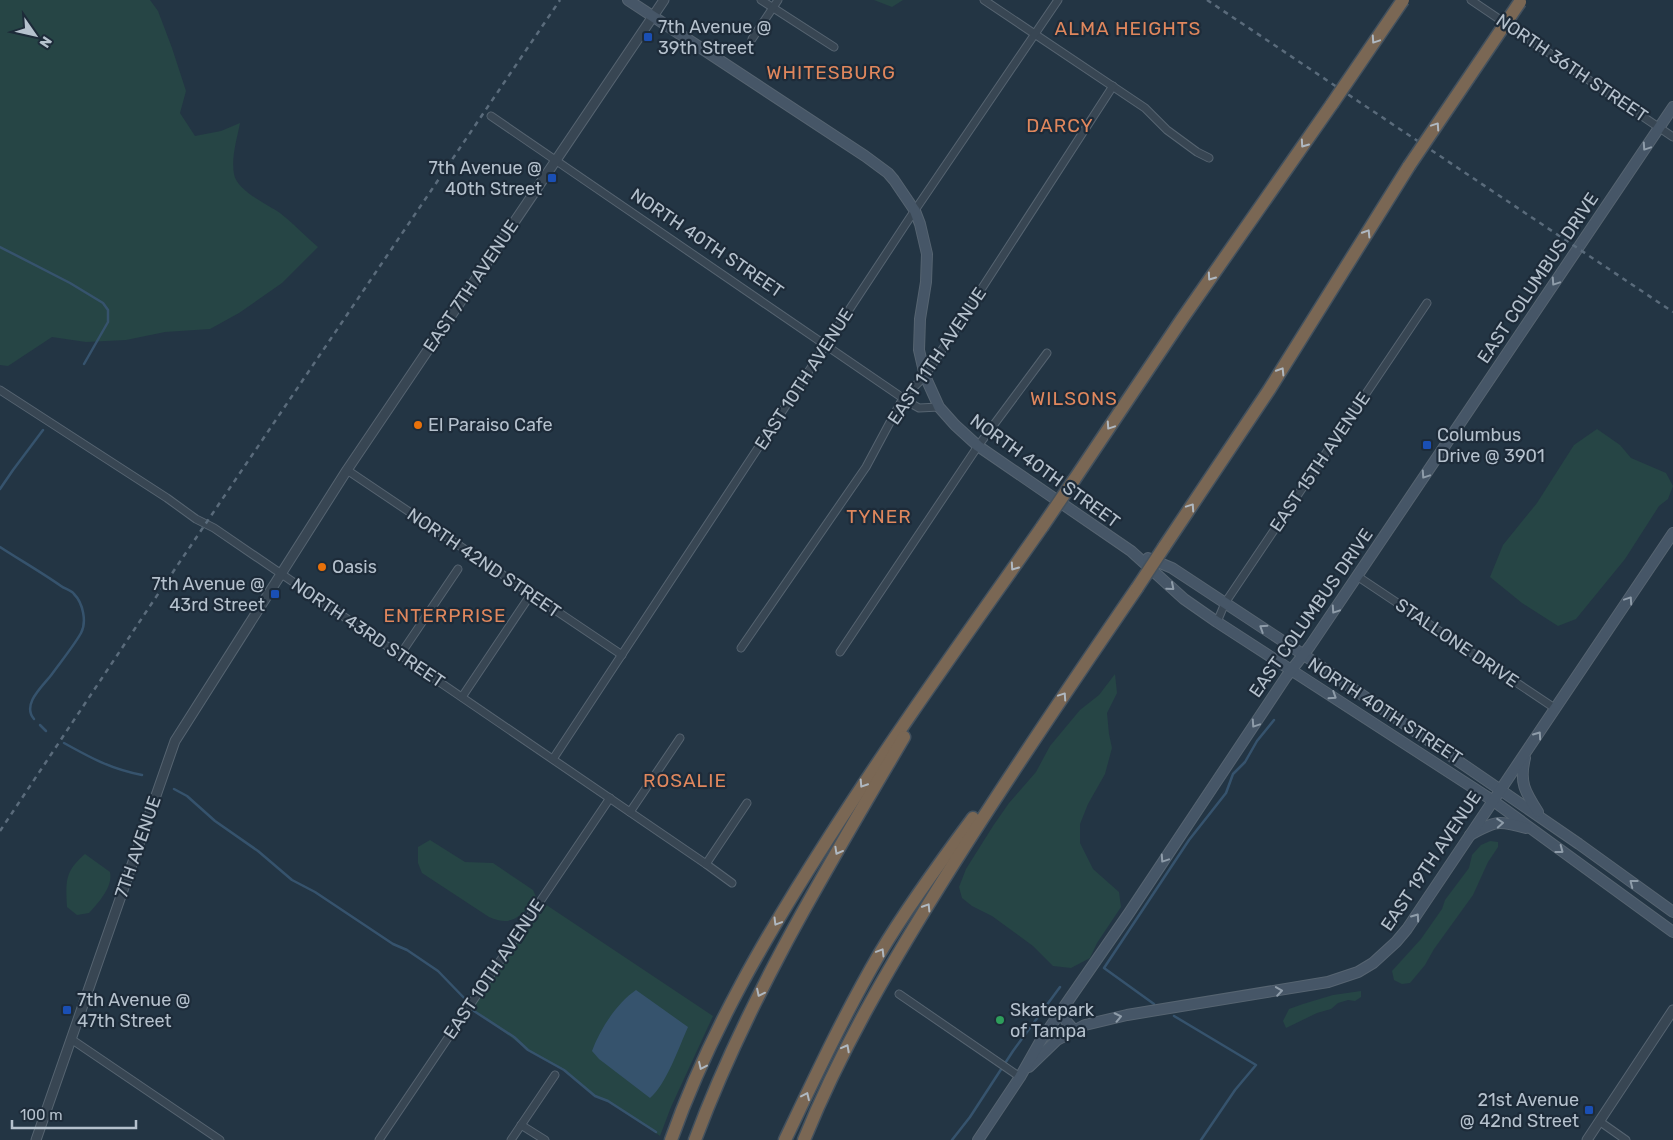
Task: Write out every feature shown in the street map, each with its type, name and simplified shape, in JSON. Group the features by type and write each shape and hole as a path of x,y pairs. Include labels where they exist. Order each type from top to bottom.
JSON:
{"highway":[{"path":"671,1140 683,1106 718,1031 758,953 804,875 1182,319 1403,0"},
{"path":"804,1140 835,1069 913,929 1035,736 1269,390 1409,166 1521,1"},
{"path":"695,1140 730,1056 763,987 859,814 950,658"},
{"path":"786,1140 818,1070 881,952 955,842 1035,736"}],"main road":[{"name":"NORTH 40TH STREET","path":"628,0 880,167 894,180 915,211 927,254 926,282 919,335 919,350 925,376 939,406 955,425 978,446 1130,551 1184,599 1492,800 1673,932"},
{"name":"EAST COLUMBUS DRIVE","path":"978,1140 1020,1078 1041,1040 1673,107"},
{"name":"EAST 19TH AVENUE","path":"1020,1078 1057,1040 1085,1025 1127,1015 1328,982 1358,972 1384,954 1402,936 1418,914 1492,800 1556,709 1673,533"},
{"name":"NORTH 40TH STREET","path":"1130,551 1172,568 1304,654 1541,817 1673,912"},
{"path":"1526,753 1522,768 1524,788 1541,817"},
{"path":"1469,836 1487,826 1500,822 1533,830"},
{"path":"1063,1009 1066,1021 1074,1030"}],"street":[{"name":"EAST 7TH AVENUE","path":"281,574 347,470 664,0"},
{"path":"761,0 834,47"},
{"path":"752,38 778,0"},
{"path":"984,0 1149,111 1167,130 1196,152 1209,158"},
{"name":"EAST 10TH AVENUE","path":"553,760 915,211 1058,0"},
{"name":"NORTH 36TH STREET","path":"1471,0 1673,137"},
{"name":"EAST 11TH AVENUE","path":"741,648 866,467 904,398 925,376 1113,86"},
{"name":"NORTH 40TH STREET","path":"491,116 919,408 939,406"},
{"name":"EAST 15TH AVENUE","path":"1217,622 1225,603 1426,303"},
{"path":"840,652 978,446 1047,352"},
{"name":"NORTH 43RD STREET","path":"0,390 168,498 196,519 214,528 732,883"},
{"name":"NORTH 42ND STREET","path":"347,470 622,655"},
{"path":"400,655 458,569"},
{"name":"7TH AVENUE","path":"36,1140 175,741 281,574"},
{"name":"STALLONE DRIVE","path":"1357,576 1556,709"},
{"path":"462,697 531,594"},
{"path":"630,812 680,738"},
{"name":"EAST 10TH AVENUE","path":"378,1140 610,798"},
{"path":"706,864 747,803"},
{"path":"899,994 1020,1078"},
{"path":"1587,1140 1673,1010"},
{"path":"71,1039 220,1140"},
{"path":"511,1140 555,1075"},
{"path":"1599,1121 1626,1140"},
{"path":"521,1125 545,1140"}],"green space":[{"path":"0,0 150,0 158,11 186,91 180,113 195,136 221,131 240,123 233,161 236,180 246,191 285,217 318,247 282,283 239,313 210,329 165,332 126,340 86,342 52,337 8,366 0,365"},
{"path":"874,0 903,0 892,7"},
{"path":"1597,429 1620,445 1631,458 1666,473 1673,486 1668,499 1659,506 1625,559 1576,619 1558,626 1522,603 1490,577 1503,545 1537,503 1574,445"},
{"path":"1115,674 1117,693 1107,713 1112,748 1105,774 1088,804 1080,824 1080,843 1093,869 1119,892 1121,907 1097,943 1090,958 1071,968 1053,966 1033,946 992,916 972,906 962,898 959,887 966,869 993,826 1009,803 1036,772 1050,746 1080,710 1099,695"},
{"path":"430,840 465,862 493,863 533,890 537,899 516,918 504,921 489,917 422,873 418,863 418,847"},
{"path":"1490,841 1498,842 1498,847 1488,862 1473,895 1434,949 1425,965 1410,983 1402,984 1394,980 1392,971 1421,939 1442,909 1445,900 1469,868 1472,855 1481,845"},
{"path":"85,854 110,872 110,878 107,889 93,909 89,913 77,915 67,907 67,884 73,866"},
{"path":"542,902 713,1016 671,1107 660,1136 609,1101 595,1096 564,1070 528,1050 472,1008"},
{"path":"1361,991 1361,997 1355,1001 1348,1000 1338,1003 1331,1009 1317,1013 1286,1028 1283,1021 1289,1009 1333,995"}],"water":[{"path":"636,990 688,1027 667,1075 650,1098 599,1059 592,1051 610,1017 622,1002"}],"waterway":[{"path":"0,247 70,283 103,303 108,310 108,322 84,364"},
{"path":"0,489 43,430"},
{"path":"0,547 73,593 80,602 84,618 81,633 32,701 30,707 34,719"},
{"path":"1154,1004 1104,968 1189,840 1226,793 1233,774 1245,762 1257,741 1274,720"},
{"path":"40,725 46,731"},
{"path":"64,743 121,770 142,775"},
{"path":"174,789 187,796 215,821 258,851 292,880 315,892 393,944 407,950 438,971 474,1011 514,1037 528,1050 564,1070 595,1096 608,1101 656,1132"},
{"path":"952,1140 1060,987"},
{"path":"1174,1016 1256,1065 1235,1090 1201,1140"}],"railway":[{"path":"0,831 560,0"},
{"path":"1207,0 1673,312"}],"place":[{"name":"7th Avenue @ 39th Street","path":"648,37"},
{"name":"7th Avenue @ 40th Street","path":"552,178"},
{"name":"El Paraiso Cafe","path":"418,425"},
{"name":"Columbus Drive @ 3901","path":"1427,445"},
{"name":"Oasis","path":"322,567"},
{"name":"7th Avenue @ 43rd Street","path":"275,594"},
{"name":"7th Avenue @ 47th Street","path":"67,1010"},
{"name":"Skatepark of Tampa","path":"1000,1020"},
{"name":"21st Avenue @ 42nd Street","path":"1589,1110"}],"district":[{"name":"ALMA HEIGHTS","path":"1128,28"},
{"name":"WHITESBURG","path":"831,72"},
{"name":"DARCY","path":"1060,125"},
{"name":"WILSONS","path":"1074,398"},
{"name":"TYNER","path":"879,516"},
{"name":"ENTERPRISE","path":"445,615"},
{"name":"ROSALIE","path":"685,780"}]}
